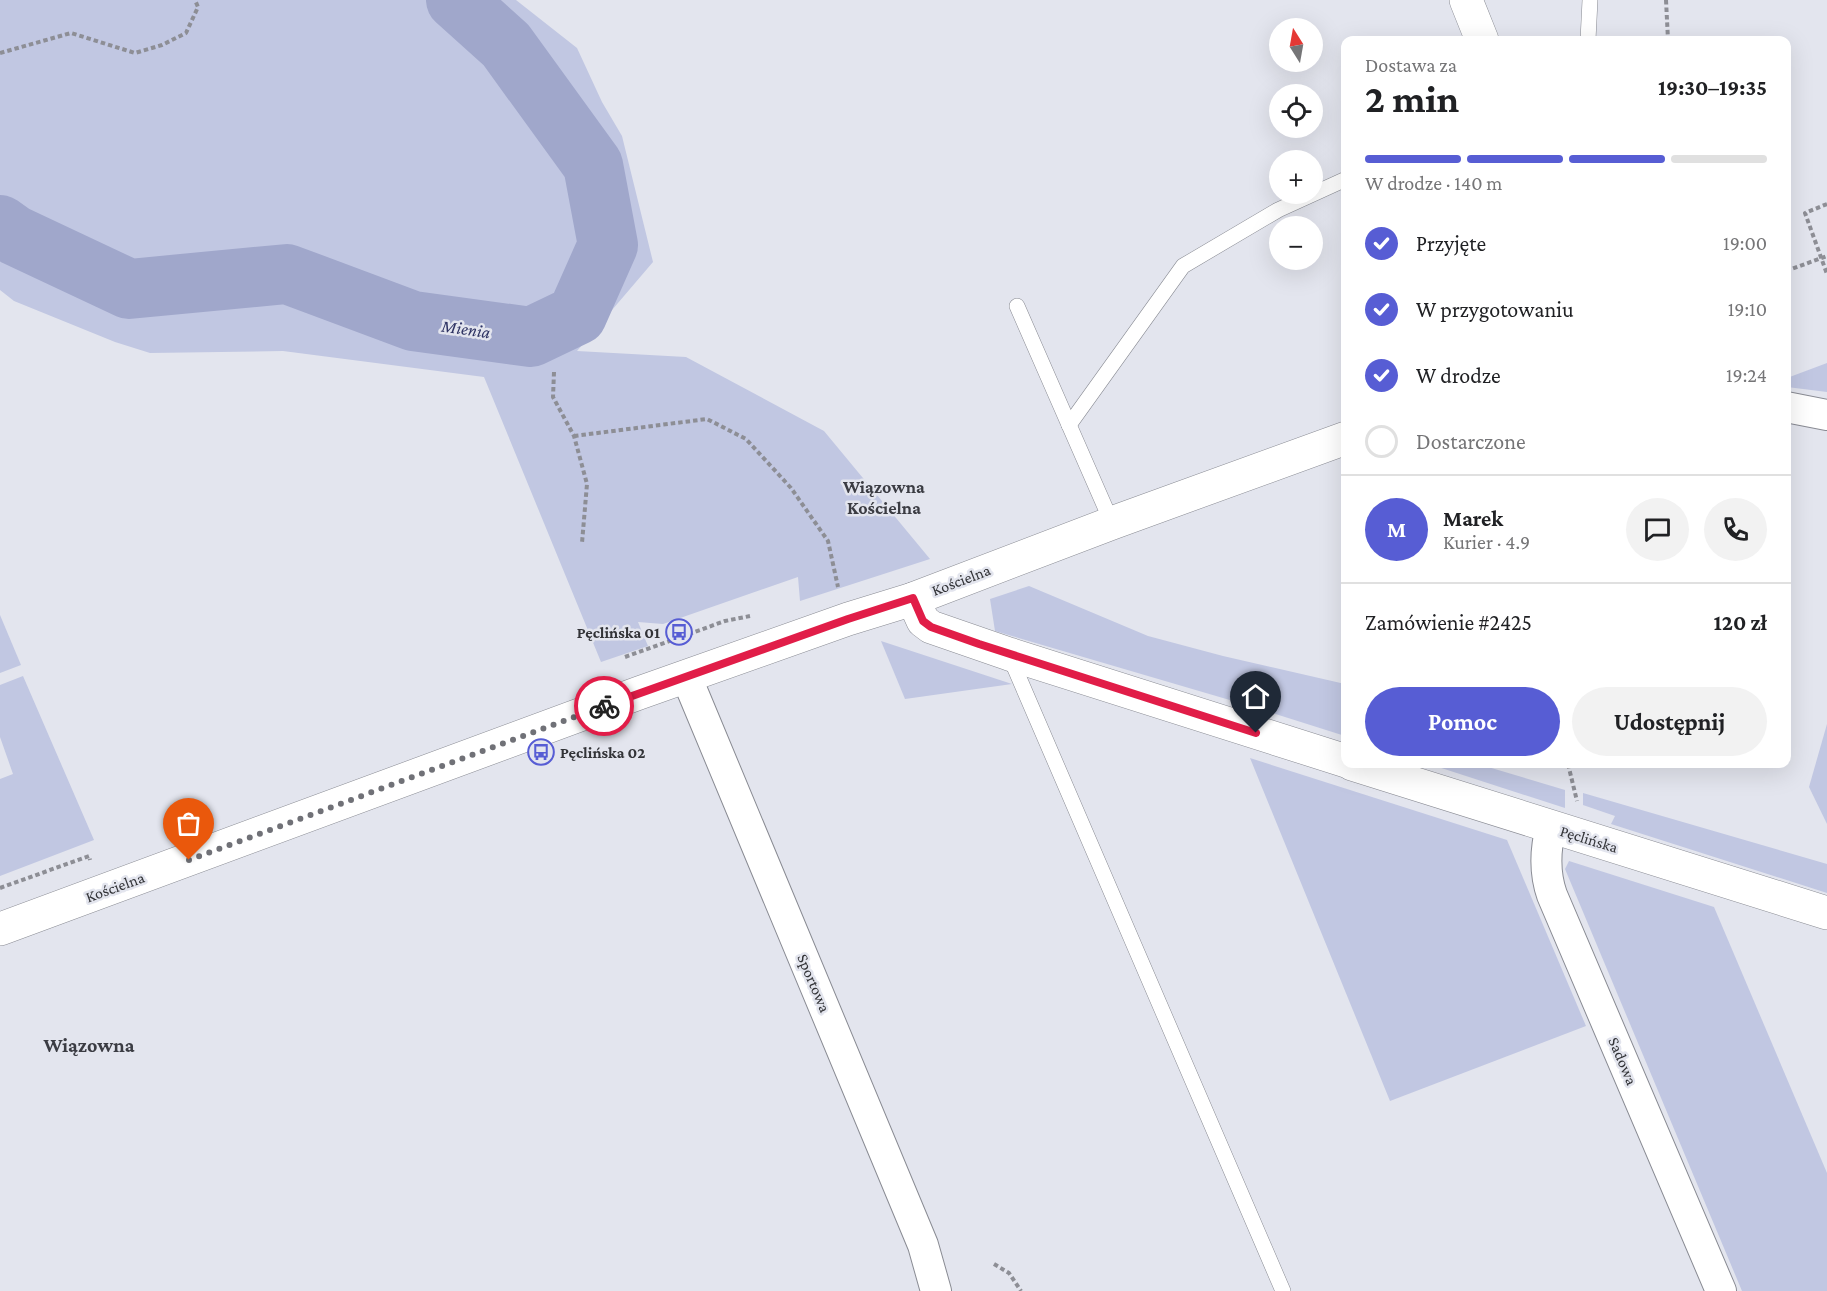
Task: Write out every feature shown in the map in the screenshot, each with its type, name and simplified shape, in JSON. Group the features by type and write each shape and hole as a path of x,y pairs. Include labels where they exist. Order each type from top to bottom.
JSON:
{"street":[{"path":"1466,0 1480,36"},
{"path":"1791,408 1827,415"},
{"name":"Kościelna","path":"0,929 686,676 913,598 1341,440"},
{"path":"913,598 923,621 931,627 1341,760"},
{"name":"Sportowa","path":"686,676 923,1245 936,1291"},
{"name":"Pęclińska","path":"1365,768 1827,913"},
{"name":"Sadowa","path":"1551,827 1546,848 1547,882 1721,1291"}],"lane":[{"path":"1588,36 1590,0"},
{"path":"1069,425 1183,266 1278,210 1341,182"},
{"path":"1017,306 1112,523"},
{"path":"1009,654 1283,1291"}],"path":[{"path":"0,53 71,33 135,53 162,45 186,33 198,7 195,0"},
{"path":"1665,0 1668,36"},
{"path":"1827,204 1805,213 1827,274"},
{"path":"1791,269 1827,256"},
{"path":"554,372 553,397 574,436 587,484 582,543"},
{"path":"574,436 707,419 746,439 791,488 828,541 839,596"},
{"path":"1569,768 1576,797"},
{"path":"994,1264 1009,1273 1021,1291"}],"shaded area":[{"path":"0,0 516,0 577,48 602,102 622,136 653,262 577,351 686,357 824,431 930,559 800,601 798,577 663,624 638,622 648,646 601,662 484,377 283,351 150,353 115,342 14,301 0,290"},
{"path":"1827,363 1827,392 1791,388 1791,376"},
{"path":"1029,586 1148,636 1341,683 1341,735 995,631 990,599"},
{"path":"0,615 21,665 0,673"},
{"path":"881,641 1012,684 905,699"},
{"path":"23,676 94,840 0,876 0,779 13,774 0,737 0,685"},
{"path":"1827,724 1827,824 1809,787"},
{"path":"1250,758 1507,840 1586,1026 1390,1101"},
{"path":"1441,768 1491,768 1565,790 1565,808"},
{"path":"1583,793 1827,864 1827,893 1611,824 1615,816 1583,805"},
{"path":"1569,861 1714,907 1827,1173 1827,1291 1742,1291 1565,869"}],"waterway":[{"name":"Mienia","path":"0,225 14,235 129,289 287,274 413,321 531,337 577,315 608,245 593,165 506,45 456,0"}],"way so far":[{"path":"189,860 604,706"}],"place":[{"name":"Pęclińska 01","path":"679,632"},
{"name":"Pęclińska 02","path":"541,752"}],"district":[{"name":"Wiązowna Kościelna","path":"884,497"},
{"name":"Wiązowna","path":"89,1045"}],"route":[{"path":"604,706 913,598 923,621 931,627 1256,733"}]}
